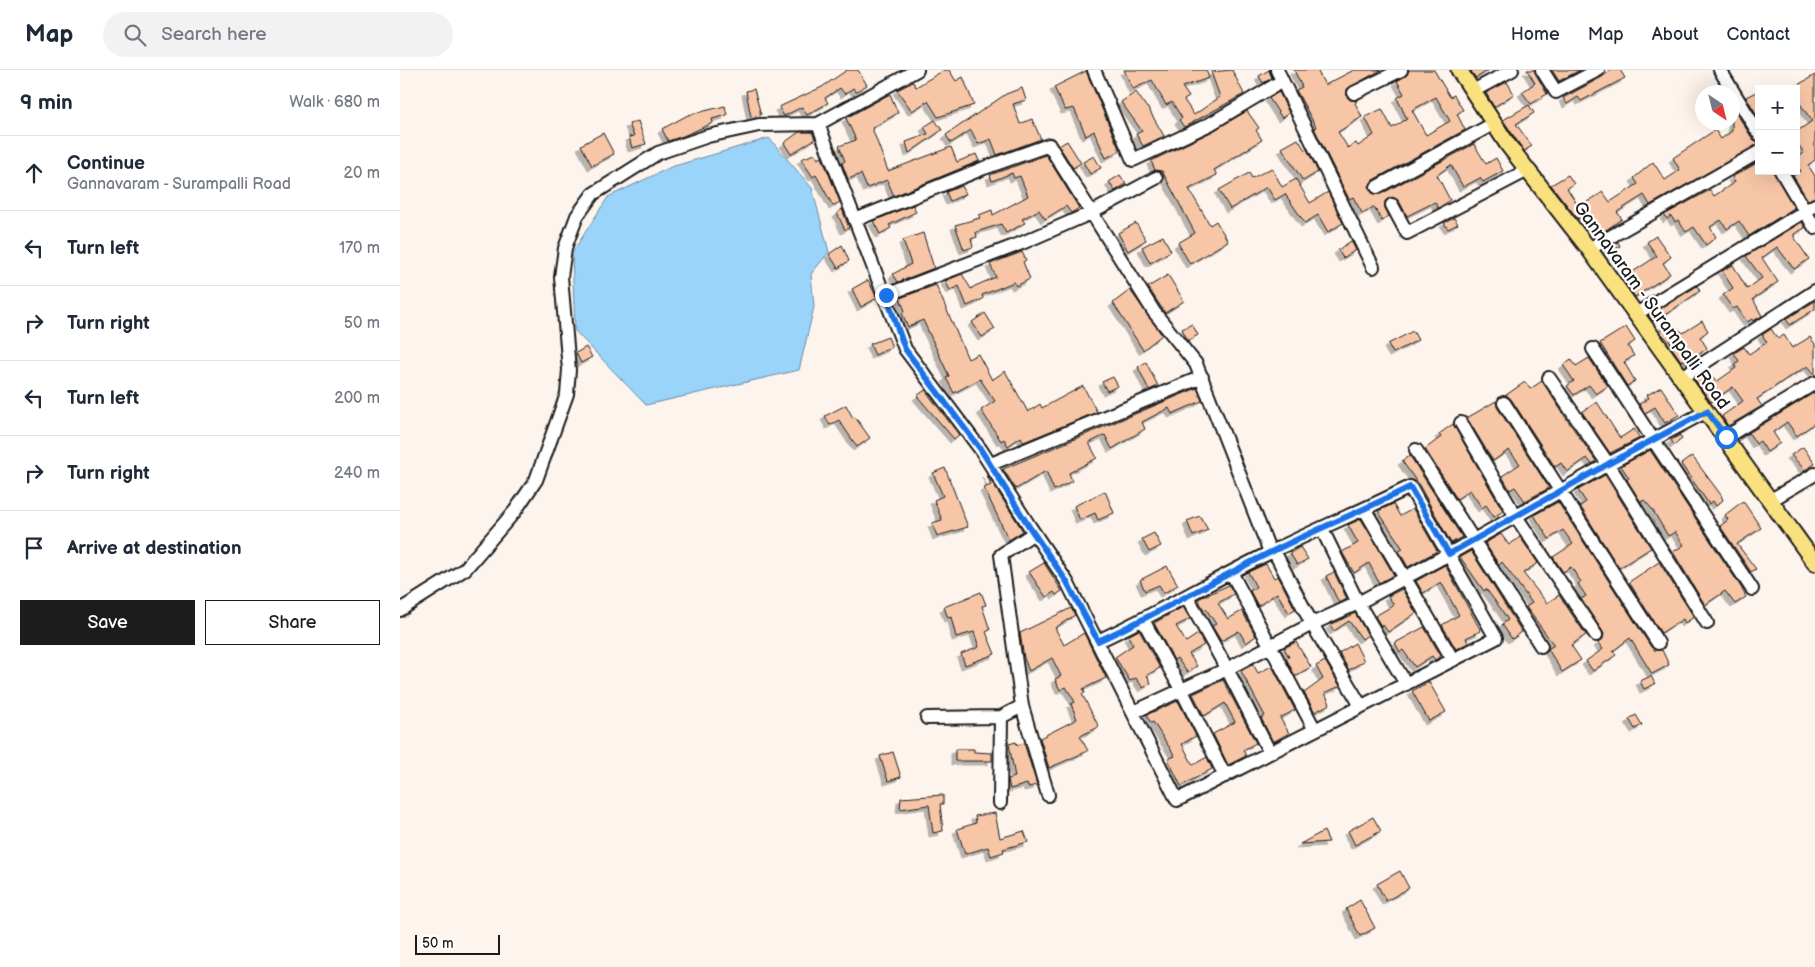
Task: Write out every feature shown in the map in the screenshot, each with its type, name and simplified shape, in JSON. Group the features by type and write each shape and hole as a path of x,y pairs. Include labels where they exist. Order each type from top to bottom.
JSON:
{"main road":[{"name":"Gannavaram - Surampalli Road","path":"1459,70 1493,124 1589,249 1815,563"}],"street":[{"path":"400,610 465,569 515,511 536,480 567,394 569,370 561,277 565,248 577,216 593,194 658,153 708,136 759,126 818,124 917,70"},
{"path":"1094,70 1133,160 1210,124 1279,76 1373,267"},
{"path":"1354,93 1401,70"},
{"path":"1473,91 1512,70"},
{"path":"1542,70 1556,92 1598,70"},
{"path":"1720,70 1757,130"},
{"path":"818,124 886,295 905,349 991,464 1067,582 1177,800 1496,638 1410,487 1365,510 1272,551 1232,574 1098,641"},
{"path":"1377,187 1493,124"},
{"path":"855,220 984,168 1049,145 1154,312 1196,364 1272,551 1312,624 1361,706"},
{"path":"1589,249 1755,154"},
{"path":"1392,205 1407,233 1528,170"},
{"path":"1784,175 1810,208 1815,228"},
{"path":"886,295 1022,243 1091,212 1156,178"},
{"path":"1636,314 1810,208"},
{"path":"1682,377 1815,291"},
{"path":"1593,349 1651,440 1752,589"},
{"path":"991,464 1202,376"},
{"path":"1549,378 1608,464 1707,623"},
{"path":"1726,437 1815,383"},
{"path":"1504,403 1658,643"},
{"path":"1134,712 1271,648 1312,624 1358,603 1651,440 1707,411"},
{"path":"1461,424 1515,516 1596,635"},
{"path":"1416,450 1541,646"},
{"path":"1771,500 1815,474"},
{"path":"1365,510 1403,577 1454,660"},
{"path":"1322,529 1358,603 1406,684"},
{"path":"1034,533 1001,555 1022,706 1048,796"},
{"path":"1232,574 1315,730"},
{"path":"1187,597 1270,753"},
{"path":"1143,620 1225,776"},
{"path":"927,718 1002,717 1022,706"},
{"path":"1000,803 1002,717"}],"water":[{"path":"769,138 812,188 829,252 811,274 814,307 799,370 646,405 575,331 572,253 608,197 671,167"}],"building":[{"path":"847,70 858,70 867,85 856,92 853,88 845,94 840,88 825,98 828,103 807,115 802,107 784,116 779,107 822,87"},
{"path":"944,70 949,70 956,81 963,77 974,105 938,117 928,101 912,111 897,90 913,82 916,87"},
{"path":"1124,70 1206,70 1209,78 1182,87 1189,97 1184,100 1194,115 1220,97 1211,72 1232,70 1244,94 1184,127 1179,120 1182,118 1172,102 1166,105 1152,80 1133,89"},
{"path":"1269,70 1272,78 1263,83 1259,76"},
{"path":"1294,70 1317,70 1325,85 1354,70 1381,70 1347,89 1347,97 1350,100 1357,101 1355,103 1362,117 1338,132 1348,148 1356,143 1358,146 1374,135 1365,117 1382,109 1392,128 1407,119 1397,98 1404,94 1397,81 1407,75 1409,70 1434,70 1450,97 1454,95 1463,110 1457,114 1465,130 1373,180 1369,187 1373,194 1381,194 1474,144 1486,164 1496,158 1503,171 1483,182 1480,178 1463,187 1451,165 1437,175 1450,200 1438,208 1435,202 1407,216 1399,201 1392,197 1385,201 1385,208 1389,216 1382,221 1374,207 1362,213 1353,197 1349,199 1314,128 1316,127 1296,90 1302,87","holes":["1436,97 1450,121 1426,135 1412,110"]},
{"path":"1470,70 1489,70 1476,78"},
{"path":"1527,70 1534,70 1547,94 1531,104 1522,92 1535,83"},
{"path":"1552,70 1580,70 1559,81"},
{"path":"1611,70 1620,70 1625,78 1581,101 1578,97 1567,104 1563,98 1602,77"},
{"path":"1086,71 1120,151 1106,158 1094,131 1086,136 1074,108 1065,110 1054,87"},
{"path":"1815,75 1815,160 1808,165 1815,176 1815,197 1808,200 1793,176 1800,175 1800,156 1804,153 1800,147 1800,129 1812,121 1800,104 1800,85 1798,85"},
{"path":"1507,82 1514,94 1494,107 1486,93"},
{"path":"1022,88 1026,100 1013,104 1020,124 1032,119 1041,139 997,155 991,139 978,144 971,130 951,143 946,135 1006,94"},
{"path":"754,89 761,115 751,117 746,91"},
{"path":"1136,92 1148,108 1164,136 1143,146 1136,134 1142,131 1121,102"},
{"path":"1279,92 1289,113 1282,118 1269,98"},
{"path":"1755,92 1755,112 1746,97"},
{"path":"890,94 898,113 872,128 888,171 951,147 957,162 976,154 979,161 894,196 887,180 867,188 861,174 848,179 842,163 845,161 839,146 856,140 846,118"},
{"path":"1529,105 1534,113 1516,124 1532,146 1524,151 1503,120"},
{"path":"725,106 727,115 712,119 713,123 683,136 668,141 662,129 688,115"},
{"path":"1247,111 1259,128 1256,130 1262,140 1214,170 1217,175 1189,189 1210,225 1216,221 1228,241 1190,264 1178,243 1195,233 1162,171 1155,170 1151,161 1213,131"},
{"path":"1740,119 1755,141 1755,146 1650,205 1644,195 1617,212 1622,219 1600,234 1586,214 1578,219 1551,185 1568,175 1574,184 1567,188 1579,207 1603,192 1610,202 1638,184 1634,178 1653,162 1665,180 1680,170 1673,158 1715,130 1721,139 1732,131 1740,130"},
{"path":"935,120 942,130 909,153 906,142 928,134 924,127"},
{"path":"638,121 646,144 632,148 629,137 634,136 629,124"},
{"path":"799,132 812,132 815,139 791,154 784,143"},
{"path":"603,133 614,154 592,166 581,145"},
{"path":"1298,139 1305,150 1307,149 1318,172 1303,181 1282,148"},
{"path":"1067,141 1081,163 1073,168 1059,146"},
{"path":"815,154 818,159 822,157 840,202 833,206 816,175 813,177 801,159"},
{"path":"1046,155 1079,208 1071,213 1066,206 1045,219 1039,210 1022,219 1025,223 1006,233 1001,224 976,232 977,237 971,239 973,247 964,250 955,225 980,218 979,215 992,210 993,215 1028,196 1020,176 1014,178 1012,173 992,181 990,175"},
{"path":"1094,156 1101,168 1090,174 1083,162"},
{"path":"1755,164 1755,175 1775,175 1794,208 1749,236 1739,221 1727,229 1721,220 1710,227 1716,237 1706,245 1694,227 1686,232 1678,220 1675,222 1671,216 1667,219 1664,215 1710,190 1714,196 1735,182 1732,177"},
{"path":"1272,168 1282,187 1296,179 1310,203 1328,192 1343,223 1328,232 1318,215 1305,223 1285,194 1275,200 1267,187 1230,209 1219,190 1249,173 1252,178"},
{"path":"1120,175 1126,184 1115,191 1109,182"},
{"path":"962,186 966,194 950,201 946,192"},
{"path":"913,205 916,212 889,225 891,228 880,234 873,221"},
{"path":"842,209 849,228 845,230 837,213"},
{"path":"1454,218 1458,224 1448,229 1444,223"},
{"path":"1802,222 1805,228 1794,234 1794,237 1809,259 1794,269 1777,247 1762,258 1778,282 1753,299 1762,316 1747,322 1737,307 1733,309 1723,295 1733,288 1722,271 1733,265 1747,289 1762,278 1746,256"},
{"path":"1136,223 1146,240 1128,251 1118,233"},
{"path":"923,233 934,268 898,282 893,274 911,264 903,240"},
{"path":"1163,236 1171,251 1150,263 1142,247"},
{"path":"1656,236 1671,257 1663,263 1670,274 1635,297 1622,279 1657,256 1647,242"},
{"path":"1351,241 1356,250 1343,258 1338,250"},
{"path":"1618,242 1620,246 1608,252 1606,249"},
{"path":"842,245 849,261 838,268 829,254"},
{"path":"1022,252 1026,260 1023,262 1030,279 1016,286 1014,282 982,295 983,299 967,306 959,286 950,290 945,281 962,274 971,289 996,277 990,264"},
{"path":"1168,275 1184,301 1165,313 1148,287"},
{"path":"868,280 877,298 861,307 852,289"},
{"path":"936,285 968,359 978,354 992,380 1005,371 1028,412 1040,404 1042,408 1083,386 1097,412 1024,442 1021,437 1008,446 1004,439 1001,441 981,410 995,401 980,379 954,393 946,378 949,376 923,320 908,327 902,313 905,311 900,298"},
{"path":"1697,286 1700,291 1668,313 1653,321 1649,316"},
{"path":"1130,290 1162,335 1143,350 1113,303"},
{"path":"1815,301 1815,309 1790,325 1786,319"},
{"path":"985,313 995,329 982,337 972,322"},
{"path":"1666,319 1683,333 1702,321 1708,331 1700,337 1707,348 1687,364 1683,359 1681,361 1670,345 1672,344 1661,333"},
{"path":"1192,324 1198,335 1188,341 1182,329"},
{"path":"1626,327 1635,341 1628,346 1634,356 1624,362 1635,381 1627,386 1600,343"},
{"path":"1771,329 1778,339 1784,335 1792,348 1810,337 1815,344 1815,375 1808,366 1789,377 1757,399 1762,406 1728,426 1722,416 1743,401 1733,387 1711,402 1695,380 1708,370 1716,382 1736,368 1734,364 1739,361 1734,353 1744,347 1749,354 1767,342 1762,335"},
{"path":"1413,331 1418,340 1393,353 1388,344"},
{"path":"888,337 892,347 875,355 870,344"},
{"path":"586,347 592,357 581,363 576,353"},
{"path":"1589,358 1608,386 1596,394 1589,385 1574,395 1567,386 1574,381 1563,365 1571,359 1576,366"},
{"path":"1146,362 1158,386 1149,390 1138,367"},
{"path":"1113,377 1118,386 1107,391 1102,382"},
{"path":"1542,381 1596,461 1592,464 1587,458 1567,472 1561,463 1555,467 1511,399 1506,395 1525,382 1530,389"},
{"path":"1661,387 1679,415 1665,423 1655,407 1645,413 1639,404 1649,398 1647,395"},
{"path":"1197,388 1202,401 1172,414 1169,408 1142,422 1145,429 1112,449 1105,435 1089,443 1097,458 1069,473 1072,481 1054,490 1046,471 1016,489 1003,469"},
{"path":"925,390 959,435 954,439 917,396"},
{"path":"1815,392 1815,423 1797,436 1787,422 1773,432 1780,443 1767,452 1760,441 1756,444 1749,433 1739,439"},
{"path":"1496,401 1497,407 1549,488 1525,501 1515,487 1510,490 1502,476 1520,464 1509,450 1493,461 1467,418"},
{"path":"1597,402 1620,438 1634,429 1640,438 1610,453 1582,412"},
{"path":"846,405 853,418 855,417 870,438 857,447 839,420 830,425 825,416"},
{"path":"1453,424 1503,511 1494,517 1486,505 1482,508 1470,490 1457,499 1425,449 1441,437 1439,434"},
{"path":"1680,435 1682,439 1674,445 1671,440"},
{"path":"1803,447 1815,464 1805,470 1791,455"},
{"path":"1650,450 1741,587 1746,597 1735,604 1725,591 1705,605 1673,552 1684,545 1675,532 1668,536 1652,509 1644,500 1641,502 1627,480 1629,478 1621,466"},
{"path":"1410,456 1462,537 1451,543 1419,485 1402,461"},
{"path":"1692,456 1721,495 1723,500 1716,506 1713,501 1709,504 1681,464"},
{"path":"945,468 968,527 937,536 932,523 942,520 934,500 943,496 933,473"},
{"path":"986,473 1023,531 1009,540 984,488 991,485"},
{"path":"1605,475 1651,548 1619,568 1580,506 1586,502 1578,490"},
{"path":"1105,491 1114,513 1098,520 1095,513 1080,520 1074,506"},
{"path":"1743,501 1761,528 1737,544 1756,569 1751,572 1720,526 1728,520 1725,515"},
{"path":"1558,502 1651,647 1655,650 1662,650 1669,665 1652,674 1630,638 1613,651 1616,655 1593,671 1586,661 1603,649 1598,643 1603,639 1604,634 1581,599 1586,596 1578,584 1581,582 1571,567 1563,572 1553,557 1573,544 1563,530 1549,539 1534,515"},
{"path":"1393,504 1400,516 1413,509 1437,551 1408,567 1399,551 1403,549 1378,511"},
{"path":"1200,516 1208,530 1193,536 1187,521"},
{"path":"1361,519 1394,575 1379,583 1369,563 1354,573 1342,552 1358,543 1348,525"},
{"path":"1154,533 1161,546 1149,552 1142,539"},
{"path":"1501,534 1509,545 1520,537 1538,563 1523,573 1547,603 1559,595 1586,635 1571,645 1581,660 1562,672 1548,649 1554,645 1526,607 1532,603 1502,562 1499,565 1485,543"},
{"path":"1300,547 1308,559 1297,565 1290,553"},
{"path":"1471,551 1522,632 1512,639 1502,624 1508,620 1486,589 1484,591 1460,557"},
{"path":"1659,562 1694,617 1685,623 1683,619 1661,633 1629,582"},
{"path":"1044,563 1062,591 1056,595 1054,592 1046,597 1029,572"},
{"path":"1266,564 1274,578 1278,576 1295,609 1289,613 1277,593 1258,606 1250,591 1256,587 1248,572"},
{"path":"1445,565 1481,631 1466,638 1468,643 1456,649 1442,625 1459,615 1441,582 1423,593 1416,581"},
{"path":"1167,566 1178,585 1164,593 1159,585 1145,591 1140,580"},
{"path":"1334,572 1347,599 1339,603 1326,576"},
{"path":"1229,585 1234,594 1218,603 1228,619 1242,611 1256,636 1246,643 1239,631 1221,641 1212,626 1216,624 1206,609 1204,610 1198,599"},
{"path":"1402,589 1416,613 1388,632 1383,625 1381,626 1375,616 1394,605 1388,596"},
{"path":"981,592 986,605 982,606 990,630 986,632 995,654 965,665 961,654 979,647 974,632 956,637 951,617 948,618 944,607"},
{"path":"1183,607 1190,619 1176,626 1186,642 1198,634 1204,645 1189,654 1197,666 1187,672 1177,658 1174,660 1154,623"},
{"path":"1071,608 1075,615 1055,628 1064,645 1084,633 1106,678 1083,689 1085,693 1082,694 1099,727 1080,736 1088,751 1049,768 1040,738 1077,719 1071,704 1075,702 1066,687 1060,690 1055,679 1061,676 1052,658 1029,671 1024,658 1020,633"},
{"path":"1355,613 1368,635 1362,639 1349,621 1334,631 1330,625"},
{"path":"1424,627 1441,656 1435,660 1432,656 1415,667 1403,650 1400,652 1395,643"},
{"path":"1139,630 1160,668 1147,675 1151,683 1143,688 1136,678 1130,681 1115,657 1133,645 1128,636"},
{"path":"1296,642 1311,667 1295,676 1286,658 1289,657 1284,648"},
{"path":"1355,643 1364,661 1349,670 1339,653"},
{"path":"1325,661 1340,686 1325,693 1330,704 1315,712 1304,693 1323,679 1316,666"},
{"path":"1253,664 1258,673 1272,666 1295,710 1280,718 1289,733 1273,742 1261,718 1265,716 1241,671"},
{"path":"1651,676 1655,684 1644,689 1640,681"},
{"path":"1223,680 1256,743 1243,750 1246,756 1228,765 1213,734 1235,722 1225,703 1204,716 1193,694"},
{"path":"1429,682 1446,712 1429,721 1412,691"},
{"path":"1178,701 1196,736 1182,744 1193,765 1207,757 1212,769 1181,786 1168,759 1175,756 1153,722 1151,723 1146,715"},
{"path":"1636,715 1642,725 1635,729 1629,719"},
{"path":"1016,742 1017,745 1024,743 1037,785 1028,787 1027,784 1010,789 1008,779 1015,777 1009,744"},
{"path":"955,749 974,749 974,752 992,753 992,761 955,761"},
{"path":"893,752 901,777 888,781 880,756"},
{"path":"943,795 943,804 940,804 943,831 933,833 929,805 900,809 901,798"},
{"path":"995,813 1000,838 1024,831 1028,842 1003,849 1004,852 991,856 988,847 965,854 957,829 976,823 975,816"},
{"path":"1373,817 1381,831 1355,845 1348,831"},
{"path":"1324,831 1329,842 1300,844"},
{"path":"1400,871 1409,888 1386,901 1377,884"},
{"path":"1360,900 1375,928 1360,936 1346,909"}],"route":[{"path":"886,295 905,349 981,450 1030,528 1067,582 1098,641 1232,574 1270,552 1365,510 1410,487 1449,554 1651,440 1707,411 1726,437"}]}
